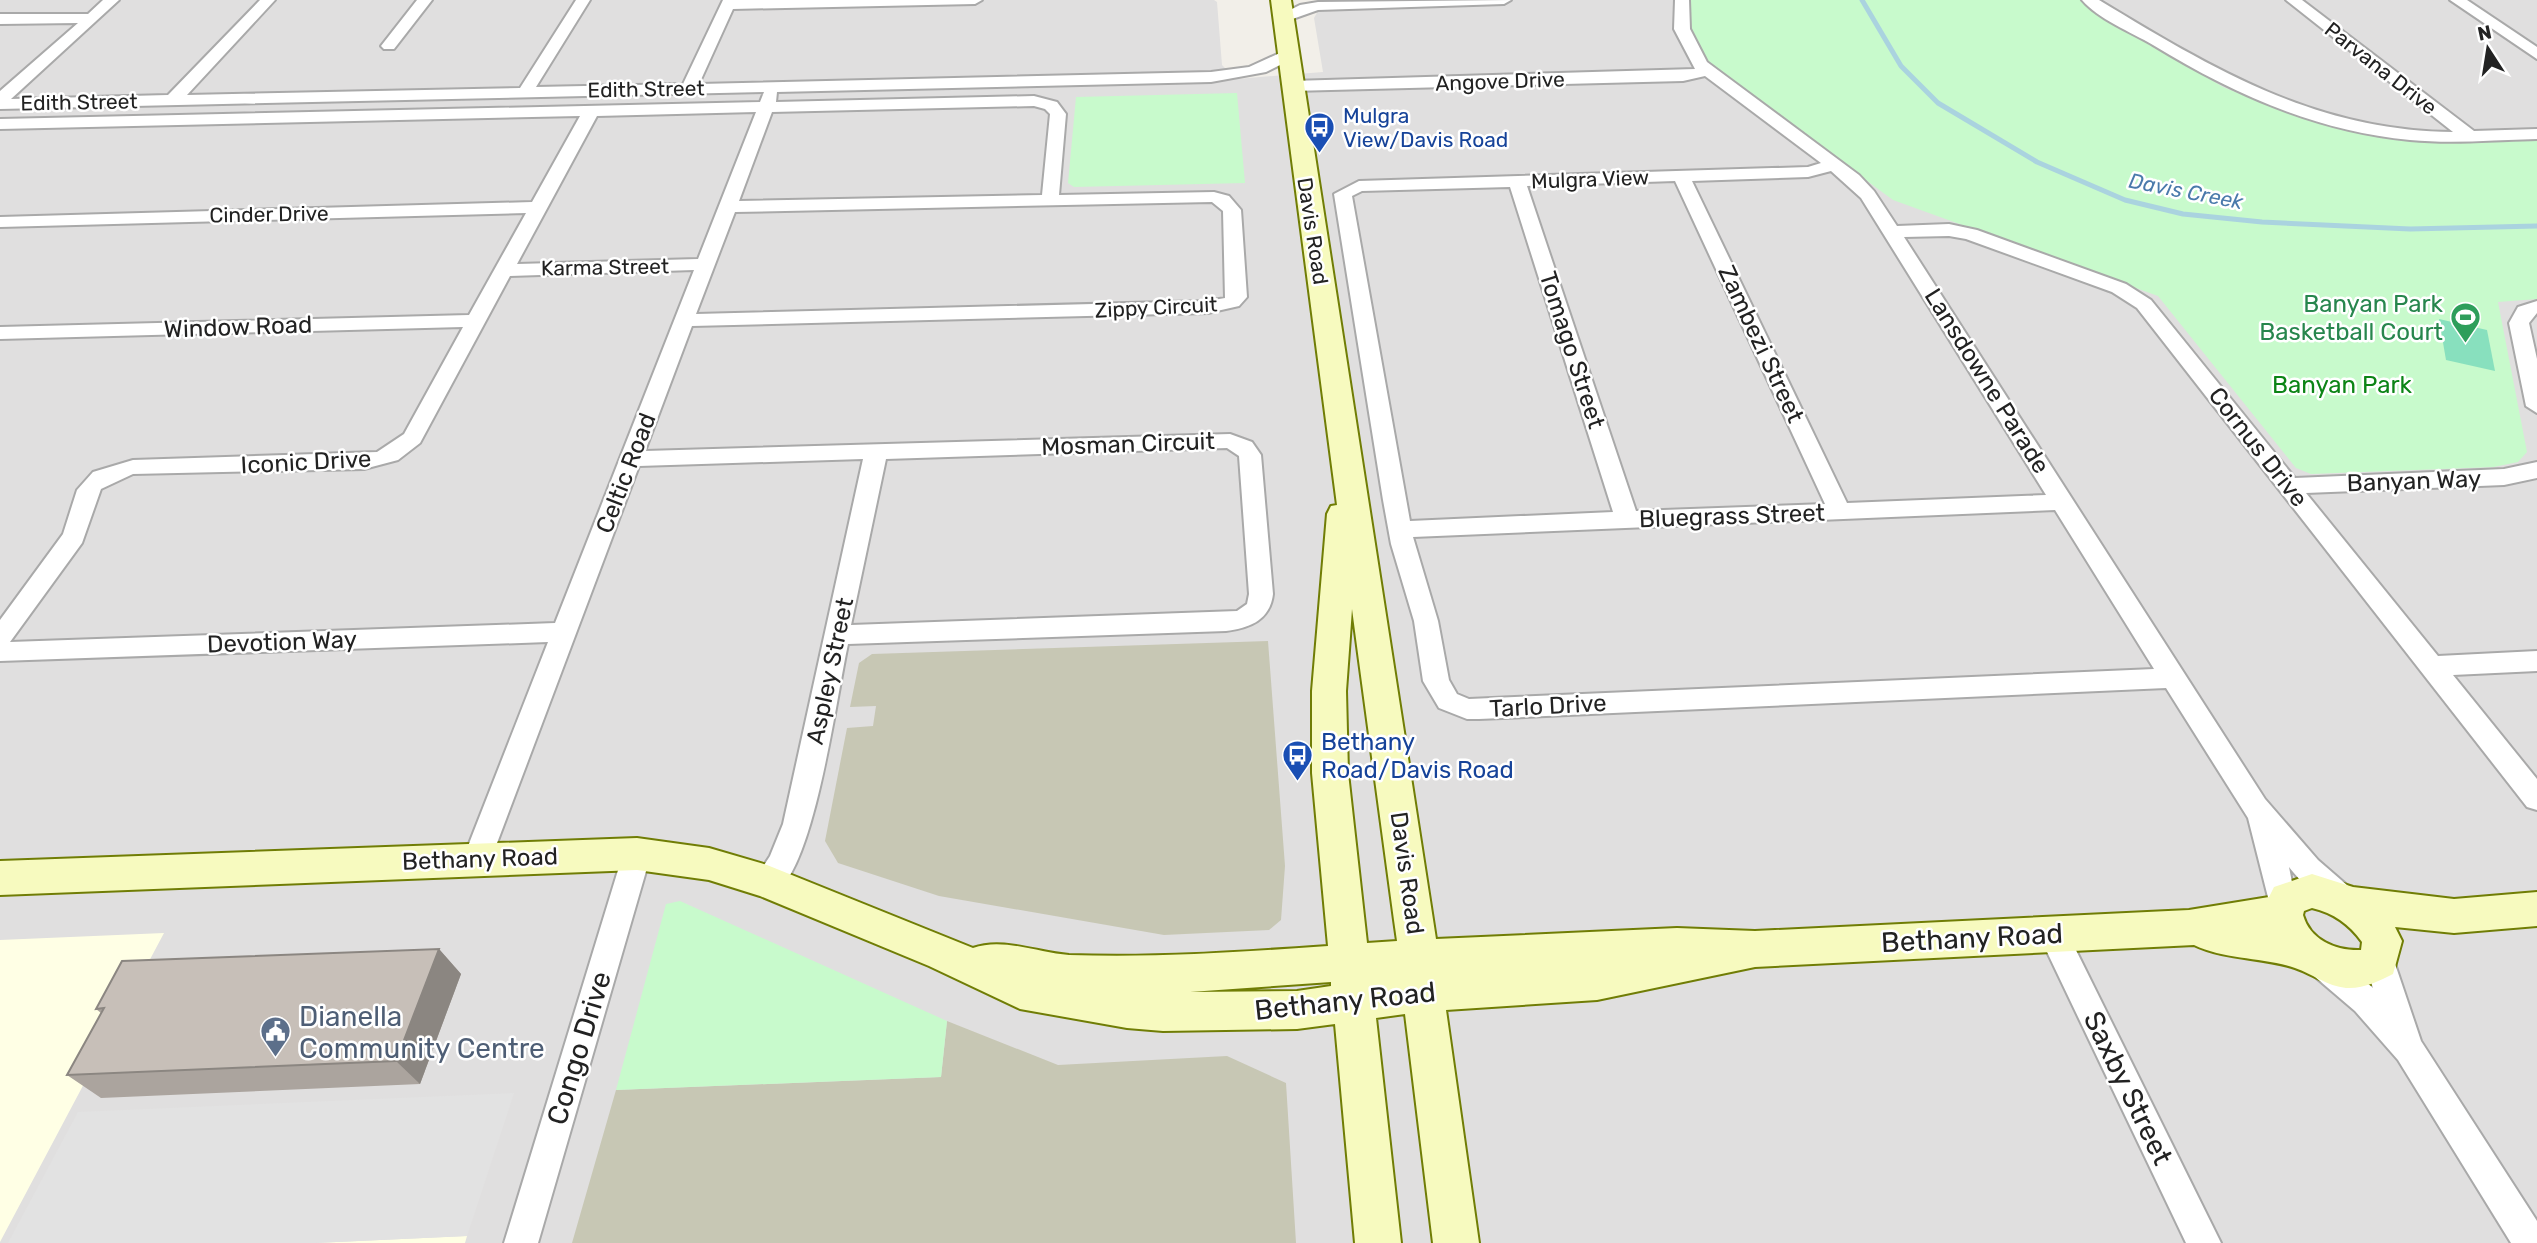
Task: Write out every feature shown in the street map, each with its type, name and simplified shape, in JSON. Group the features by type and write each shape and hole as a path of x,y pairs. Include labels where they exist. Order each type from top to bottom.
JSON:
{"street":[{"path":"0,102 112,0"},
{"path":"173,100 268,0"},
{"path":"388,46 425,0"},
{"path":"525,92 583,0"},
{"path":"689,88 729,3 975,0"},
{"path":"1319,0 1352,4"},
{"path":"1283,9 1306,4 1504,0"},
{"name":"Lansdowne Parade","path":"1682,0 1682,29 1692,55 1707,71 1835,166 1868,195 2255,807 2308,869 2347,902"},
{"path":"2089,0 2220,79 2274,104 2371,130 2416,136 2537,134"},
{"name":"Parvana Drive","path":"2293,0 2469,136"},
{"path":"2458,0 2537,54"},
{"name":"Davis Road","path":"1283,9 1345,462 1357,519 1456,1243"},
{"path":"0,19 93,18"},
{"name":"Edith Street","path":"0,102 1211,77 1254,71 1277,64 1288,55"},
{"name":"Angove Drive","path":"1292,86 1683,76 1707,71"},
{"name":"Celtic Road","path":"477,859 774,87"},
{"name":"Edith Street","path":"0,124 1034,101 1051,105 1058,114 1050,200"},
{"name":"Iconic Drive","path":"0,638 74,537 80,524 88,486 100,477 133,467 364,462 392,454 412,438 591,111"},
{"path":"0,142 19,124"},
{"name":"Mulgra View","path":"1346,191 1359,186 1808,172 1835,166"},
{"name":"Zambezi Street","path":"1681,176 1840,511"},
{"name":"Tomago Street","path":"1517,181 1627,520"},
{"name":"Tarlo Drive","path":"1346,191 1342,198 1400,529 1426,621 1439,689 1448,702 1467,709 2174,678"},
{"name":"Zippy Circuit","path":"685,320 1208,307 1232,302 1237,296 1232,211 1223,200 1203,196 727,207"},
{"name":"Cinder Drive","path":"0,222 538,207"},
{"name":"Cornus Drive","path":"1892,232 1949,230 1970,234 2136,298 2537,799"},
{"name":"Karma Street","path":"504,270 705,264"},
{"path":"2537,307 2525,311 2519,323 2537,405"},
{"name":"Window Road","path":"0,333 476,321"},
{"name":"Mosman Circuit","path":"631,459 1237,443 1250,455 1261,601 1248,618 1226,622 838,635"},
{"name":"Aspley Street","path":"766,882 782,863 797,824 876,452"},
{"name":"Davis Road","path":"1345,462 1329,730 1333,822 1378,1243"},
{"name":"Banyan Way","path":"2289,486 2504,477 2537,469"},
{"name":"Bluegrass Street","path":"1400,529 2064,502"},
{"name":"Devotion Way","path":"0,652 564,632"},
{"path":"2431,666 2537,661"},
{"name":"Lansdowne Parade","path":"2255,807 2276,870 2283,910"},
{"name":"Bethany Road","path":"0,878 637,853 709,864 766,882 943,953 1020,990 1127,1009 1163,1012 1297,1010 1353,1003 1420,975"},
{"name":"Congo Drive","path":"521,1243 637,853"},
{"path":"2531,1243 2409,1049 2366,1001 2288,932 2283,910 2288,899 2312,891 2347,902 2454,916 2537,909"},
{"path":"2347,902 2376,928 2382,942 2381,958 2409,1049"},
{"name":"Bethany Road","path":"943,953 1030,969 1127,975 1349,963 1420,975 1597,981 1755,949 2189,928 2283,910"},
{"path":"2312,956 2347,970 2360,971 2381,958 2405,936 2454,916"},
{"name":"Bethany Road","path":"2189,928 2312,956"},
{"name":"Saxby Street","path":"2053,933 2204,1243"}],"shaded area":[{"path":"0,0 1214,0 1217,2 1222,65 1236,79 1323,72 1314,18 1324,0 2537,0 2537,1243 0,1243"},
{"path":"1268,641 1285,866 1281,920 1269,930 1164,935 939,896 838,863 825,841 847,728 873,726 876,706 850,707 859,663 872,654"},
{"path":"164,933 0,1242 0,940"},
{"path":"947,1021 1058,1065 1227,1056 1286,1083 1296,1243 572,1243 616,1090 941,1077"},
{"path":"514,1093 467,1236 315,1243 8,1243 78,1112"},
{"path":"467,1236 465,1243 315,1243"}],"green space":[{"name":"Banyan Park","path":"1690,0 2081,0 2223,87 2293,115 2342,129 2414,140 2537,139 2537,299 2498,302 2527,452 2518,462 2494,467 2311,474 2296,468 2158,296 1893,200 1705,62 1689,30"},
{"path":"1237,93 1245,183 1074,187 1068,183 1076,97"},
{"path":"2439,319 2487,330 2495,371 2446,360"},
{"path":"680,901 947,1021 941,1077 616,1090 666,904"}],"building":[{"name":"Dianella Community Centre","path":"439,949 396,1061 67,1075 104,1008 96,1009 122,961"}],"waterway":[{"name":"Davis Creek","path":"1862,0 1901,66 1938,103 2037,162 2125,200 2183,214 2262,222 2410,229 2537,226"}],"place":[{"name":"Mulgra View/Davis Road","path":"1320,154"},
{"name":"Banyan Park Basketball Court","path":"2466,345"},
{"name":"Bethany Road/Davis Road","path":"1298,783"},
{"name":"Dianella Community Centre","path":"276,1059"}]}
